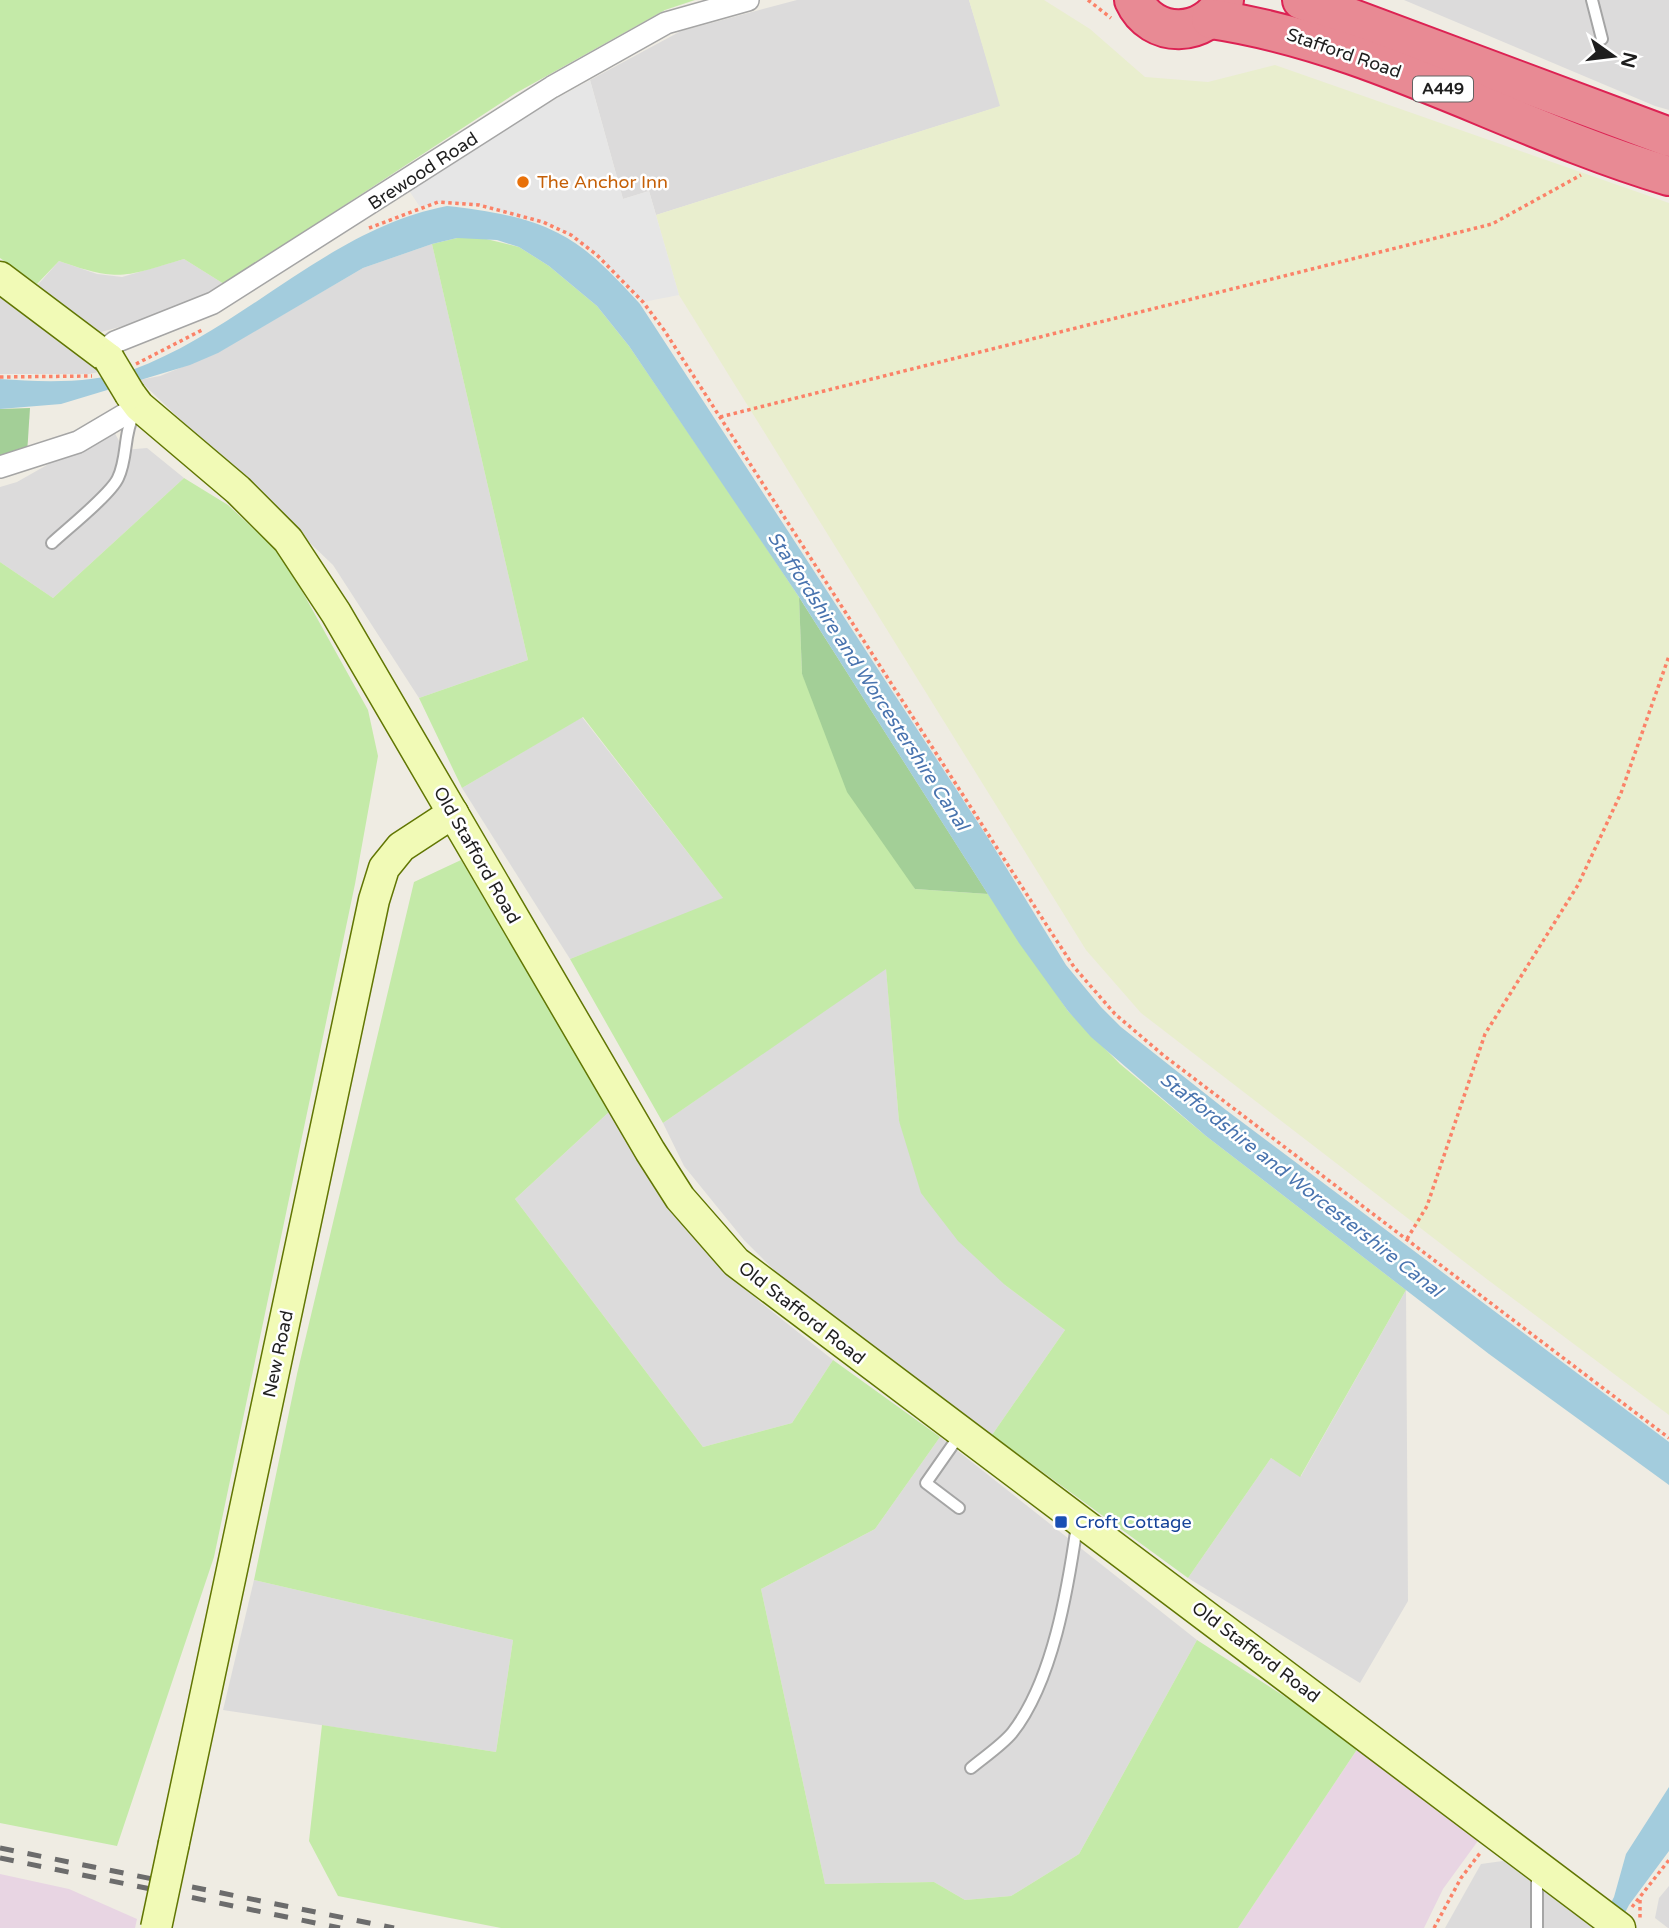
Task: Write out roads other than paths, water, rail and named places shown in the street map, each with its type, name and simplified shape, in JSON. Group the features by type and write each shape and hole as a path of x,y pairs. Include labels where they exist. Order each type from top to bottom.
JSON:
{"highway":[{"name":"Stafford Road","path":"1301,0 1669,137"},
{"path":"1133,2 1152,22 1171,30 1186,30 1218,9"},
{"name":"Stafford Road","path":"1218,9 1263,27 1300,37 1421,80 1628,163 1669,176"}],"street":[{"name":"Brewood Road","path":"105,356 115,342 213,303 552,88 656,29 748,0"},
{"path":"0,277 105,356"},
{"name":"Old Stafford Road","path":"105,356 134,400 239,490 288,540 336,613 650,1150 708,1234 765,1287 1496,1831 1592,1909 1626,1918"},
{"path":"0,467 78,442 134,400"},
{"name":"New Road","path":"156,1928 374,900 384,868 401,847 453,813"}],"lane":[{"path":"1592,0 1602,39"},
{"path":"52,543 118,480 134,400"},
{"path":"959,1508 926,1483 961,1433"},
{"path":"971,1768 1011,1734 1029,1704 1054,1641 1069,1582 1078,1520"},
{"path":"1537,1928 1537,1877 1541,1868"}],"water":[{"name":"Staffordshire and Worcestershire Canal","path":"447,206 518,218 558,233 592,255 640,304 990,841 1066,965 1101,1007 1121,1027 1226,1110 1669,1442 1669,1485 1489,1354 1206,1136 1091,1037 1068,1011 1019,943 799,597 629,346 597,306 549,266 519,247 497,240 457,238 432,244 363,268 218,353 190,365 61,404 0,409 0,379 83,380 132,370 173,352 212,330 325,257 363,236 404,218"},
{"path":"1669,1787 1669,1851 1629,1905 1617,1928 1598,1928 1614,1897 1626,1854"}],"railway":[{"path":"0,1848 394,1928"},
{"path":"0,1858 340,1928"}],"place":[{"name":"The Anchor Inn","path":"523,182"},
{"name":"Croft Cottage","path":"1061,1522"}]}
